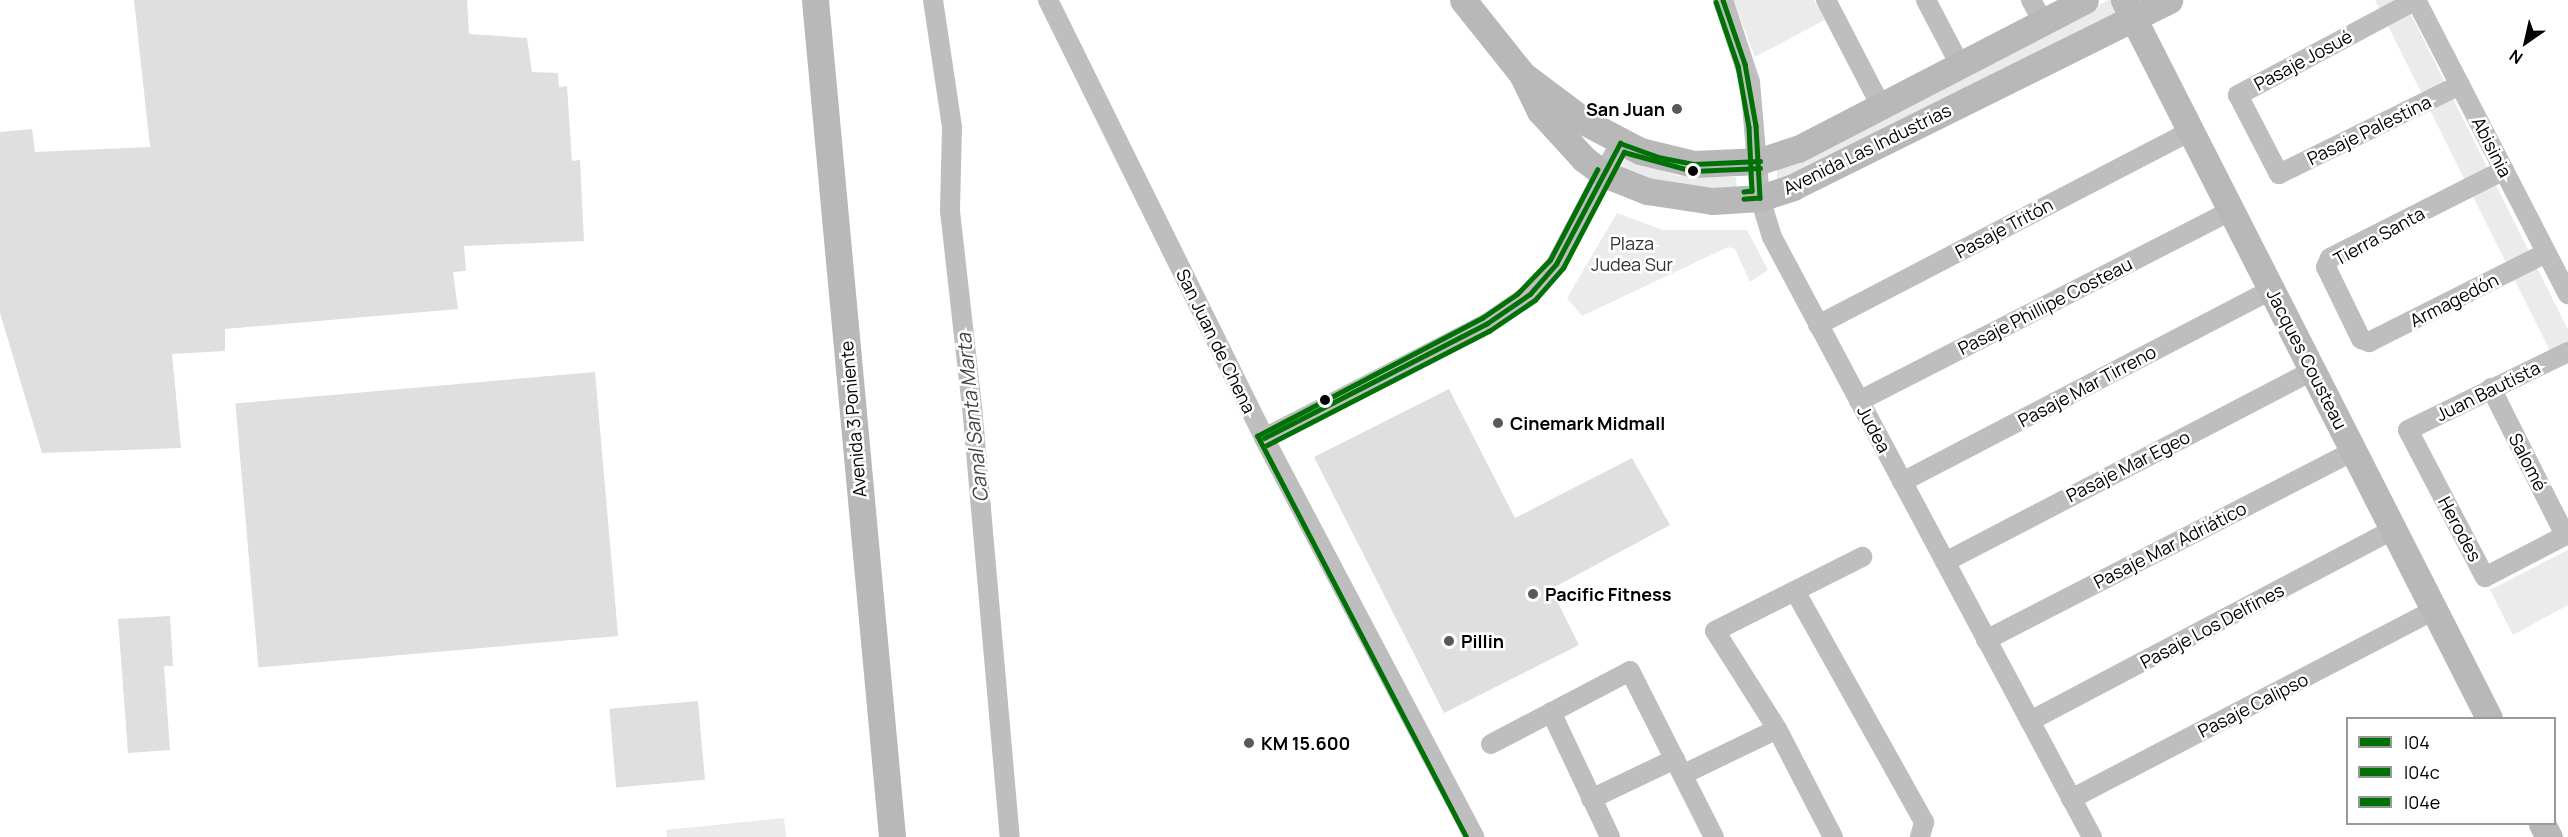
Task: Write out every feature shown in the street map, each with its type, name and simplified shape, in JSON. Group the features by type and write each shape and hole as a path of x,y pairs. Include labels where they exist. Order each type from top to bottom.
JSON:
{"street":[{"name":"Avenida 3 Poniente","path":"814,0 892,837"},
{"name":"San Juan de Chena","path":"1048,0 1264,438 1474,837"},
{"name":"Avenida Las Industrias","path":"1463,0 1522,74 1540,111 1584,159 1604,174 1647,191 1691,200 1760,198 1818,175 2129,9 2169,0"},
{"name":"Judea","path":"1723,0 1750,82 1760,161 1760,198 1772,237 2092,837"},
{"path":"1826,0 1881,106"},
{"path":"1926,0 1960,65"},
{"name":"Avenida Las Industrias","path":"1522,74 1620,143 1658,157 1694,164 1760,161 1798,149 1960,65 2037,11 2085,0"},
{"name":"Abisinia","path":"2416,0 2568,294"},
{"name":"Pasaje Josué","path":"2279,174 2238,94 2416,0"},
{"name":"Jacques Cousteau","path":"2129,9 2488,717"},
{"name":"Pasaje Palestina","path":"2279,174 2460,85"},
{"name":"Pasaje Tritón","path":"1818,325 2190,131"},
{"path":"1264,438 1486,324 1522,300 1556,264 1620,143"},
{"name":"Tierra Santa","path":"2361,339 2326,267 2330,258 2504,170"},
{"name":"Pasaje Phillipe Costeau","path":"1859,401 2231,211"},
{"name":"Armagedón","path":"2361,339 2369,342 2546,253"},
{"name":"Pasaje Mar Tirreno","path":"1902,482 2271,290"},
{"name":"Juan Bautista","path":"2408,430 2568,352"},
{"name":"Pasaje Mar Egeo","path":"1945,562 2312,371"},
{"name":"Salomé","path":"2491,388 2567,535"},
{"name":"Herodes","path":"2408,430 2485,577 2567,535"},
{"name":"Pasaje Mar Adriático","path":"1986,640 2353,451"},
{"name":"Pasaje Los Delfines","path":"2030,721 2393,530"},
{"path":"1833,837 1776,729 1715,631 1862,557"},
{"path":"1795,591 1924,822 1920,837"},
{"name":"Pasaje Calipso","path":"2072,799 2434,610"},
{"path":"1491,744 1630,672 1714,837"},
{"path":"1551,712 1610,837"},
{"path":"1591,799 1776,729"}],"green space":[{"path":"1733,0 1814,0 1825,20 1755,57"},
{"path":"2108,0 2115,0 2122,14 1777,186 1777,170"},
{"path":"2375,0 2404,0 2568,330 2568,344 2551,353"},
{"path":"1625,159 1679,176 1736,177 1737,190 1677,190 1619,173"},
{"name":"Plaza Judea Sur","path":"1617,213 1663,230 1747,230 1768,270 1750,282 1735,249 1728,247 1582,316 1567,298"},
{"path":"2568,550 2568,605 2513,635 2490,590"},
{"path":"784,818 786,837 667,837 666,830"}],"building":[{"path":"134,0 467,0 469,34 527,38 532,72 558,73 559,87 567,86 572,161 580,160 584,241 464,246 466,271 453,272 458,309 225,329 225,351 172,354 181,448 42,453 0,313 0,132 32,129 35,152 150,147"},
{"path":"595,372 618,636 258,667 235,403"},
{"path":"1449,389 1515,518 1632,458 1670,525 1551,589 1579,645 1444,713 1314,457"},
{"path":"170,616 173,666 164,666 170,750 128,753 118,619"},
{"path":"698,701 705,780 616,787 609,709"}],"waterway":[{"name":"Canal Santa Marta","path":"933,0 952,127 950,211 972,406 1010,837"}],"transit line":[{"name":"I04","path":"1723,0 1745,64 1756,126 1760,198 1744,199"},
{"name":"I04c","path":"1716,2 1738,66 1749,127 1752,191 1744,192"},
{"name":"I04","path":"1264,438 1486,324 1530,294 1556,264 1620,143 1658,157 1694,164 1760,161"},
{"name":"I04c","path":"1267,445 1489,331 1535,300 1563,268 1624,152 1693,171 1760,168"},
{"name":"I04e","path":"1466,837 1257,436 1482,318 1517,294 1550,260 1597,170"}],"place":[{"name":"San Juan","path":"1677,109"},
{"name":"Cinemark Midmall","path":"1498,423"},
{"name":"Pacific Fitness","path":"1533,594"},
{"name":"Pillin","path":"1449,641"},
{"name":"KM 15.600","path":"1249,743"}]}
